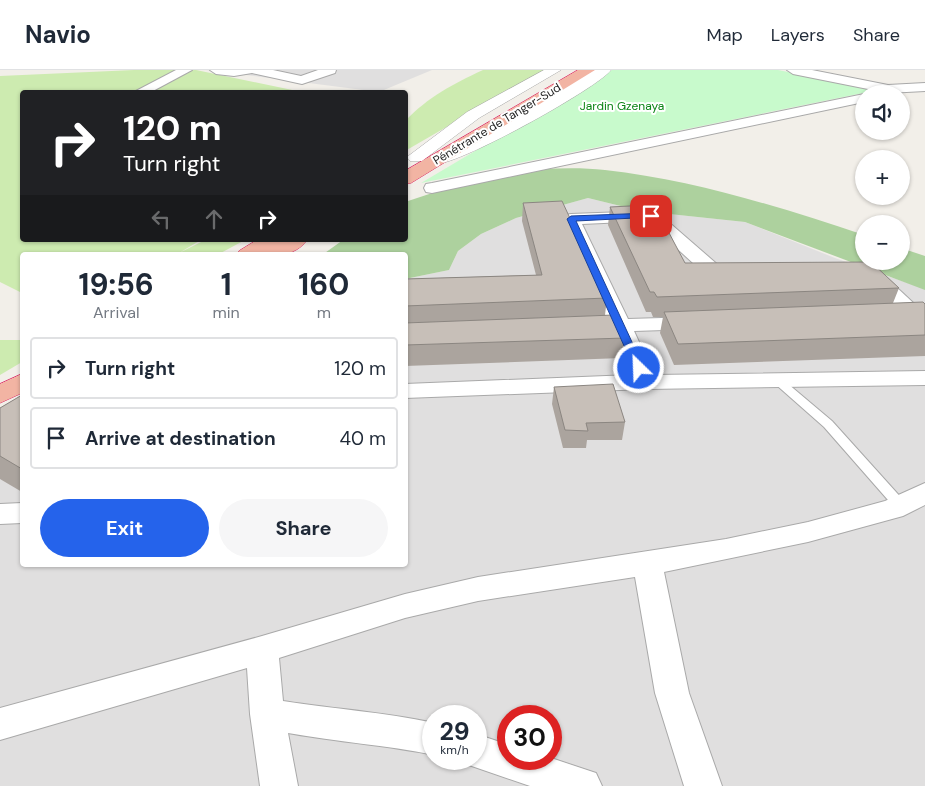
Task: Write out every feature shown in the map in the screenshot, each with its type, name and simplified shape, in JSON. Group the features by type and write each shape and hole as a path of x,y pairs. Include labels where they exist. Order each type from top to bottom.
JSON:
{"highway":[{"name":"Pénétrante de Tanger-Sud","path":"410,160 572,70"},
{"name":"Pénétrante de Tanger-Sud","path":"408,176 588,70"},
{"path":"251,252 269,242"},
{"path":"276,252 294,242"},
{"path":"0,395 20,383"},
{"path":"0,410 20,398"}],"street":[{"path":"145,90 186,70"},
{"path":"216,70 234,72 249,70"},
{"path":"254,70 302,80 330,70"},
{"path":"410,160 473,115 554,70"},
{"path":"435,162 521,119 604,70"},
{"path":"793,70 858,85"},
{"path":"851,70 876,85"},
{"path":"910,89 925,87"},
{"path":"432,188 855,100"},
{"path":"910,100 917,103"},
{"path":"646,382 571,219 651,216 713,271 752,272"},
{"path":"850,273 870,273 920,315"},
{"path":"886,316 920,315"},
{"path":"581,327 718,322"},
{"path":"408,391 646,382 925,378"},
{"path":"0,724 262,650 405,606 469,591 647,564 808,532 912,499"},
{"path":"0,514 20,513"},
{"path":"647,564 672,693 703,786"},
{"path":"262,650 267,714 279,786"},
{"path":"267,714 344,727 397,731 422,736"},
{"path":"487,755 583,786"}],"lane":[{"path":"777,380 912,499"}],"shaded area":[{"path":"206,70 432,70 384,90 363,90"},
{"path":"588,198 641,211 745,222 855,265 855,270 870,270 925,289 925,786 0,786 0,441 20,428 20,567 408,567 408,278 449,270 458,251 481,234 516,218"}],"green space":[{"path":"134,70 196,70 292,90 20,90 20,242 198,242 181,252 20,252 20,292 0,282 0,76"},
{"path":"483,70 545,70 408,149 408,118 441,92"},
{"name":"Jardin Gzenaya","path":"612,70 778,70 855,85 855,95 421,183"},
{"path":"592,169 671,180 801,214 855,232 855,264 745,222 641,211 588,198 516,218 481,234 458,251 449,270 408,278 408,252 326,252 340,242 408,242 408,201 502,170"},
{"path":"201,242 241,242 223,252 181,252"},
{"path":"910,251 925,256 925,290 872,270 910,270"},
{"path":"0,340 20,340 20,363 0,375"}],"building":[{"path":"562,201 607,298 408,306 408,279 542,275 523,203"},
{"path":"649,205 659,214 685,263 855,262 855,270 880,270 899,288 657,297 654,292 650,292 610,207"},
{"path":"923,302 925,304 925,335 678,344 664,312"},
{"path":"614,315 625,338 408,345 408,323"},
{"path":"613,384 625,422 586,423 588,431 565,430 554,387"},
{"path":"20,396 20,468 0,456 0,408"}],"route":[{"path":"639,368 571,219 651,216"}]}
